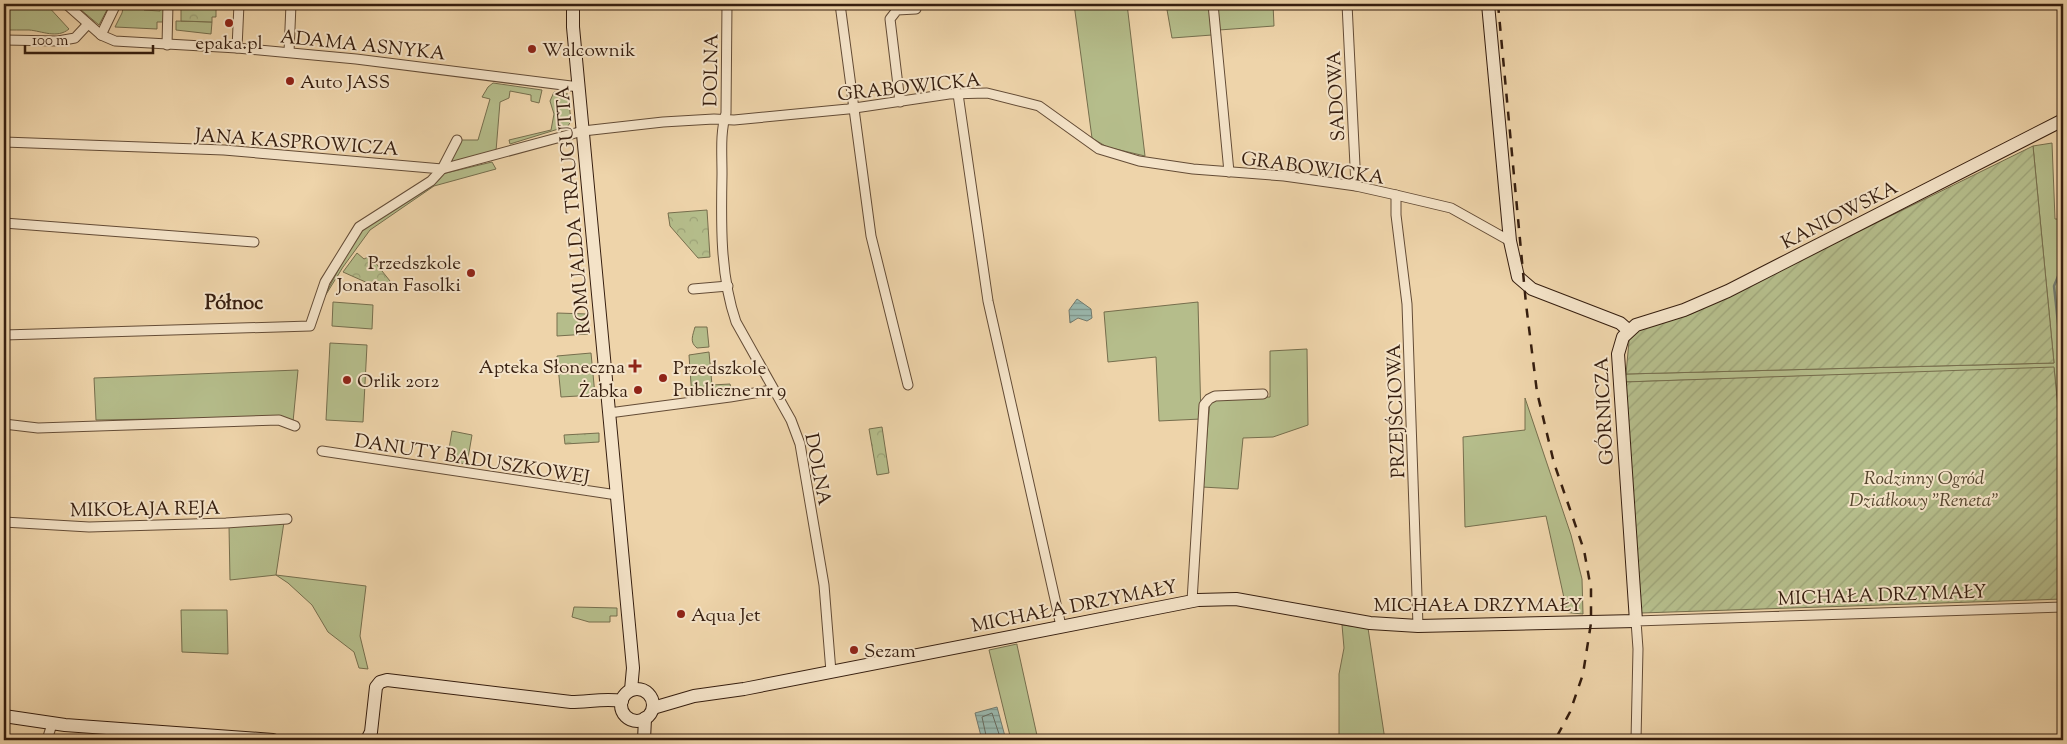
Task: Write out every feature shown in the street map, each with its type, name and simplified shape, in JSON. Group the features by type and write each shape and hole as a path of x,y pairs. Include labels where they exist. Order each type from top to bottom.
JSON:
{"street":[{"name":"ADAMA ASNYKA","path":"66,4 101,35 116,41 289,52 404,64 579,87"},
{"path":"101,35 116,4"},
{"path":"167,45 168,4"},
{"path":"237,48 239,4"},
{"path":"289,52 291,4"},
{"name":"ROMUALDA TRAUGUTTA","path":"573,4 633,668 644,696"},
{"name":"DOLNA","path":"727,4 726,113 722,128 722,222 728,286 736,322 772,390 791,420 800,444 824,586 831,672"},
{"path":"840,4 871,236 908,385"},
{"path":"1213,4 1229,172"},
{"name":"SADOWA","path":"1347,4 1356,186"},
{"path":"1488,4 1510,241 1518,277 1532,289 1620,324 1628,330"},
{"path":"900,102 890,20 897,10 916,9"},
{"path":"4,40 58,41 75,38 88,24"},
{"name":"GRABOWICKA","path":"583,131 663,122 724,120 853,108 958,94 987,93 1039,106 1099,150 1139,161 1229,172 1284,176 1356,186 1451,208 1510,241"},
{"path":"958,94 988,301 1061,626"},
{"name":"KANIOWSKA","path":"1628,330 1643,322 1684,310 1728,291 2063,120"},
{"name":"JANA KASPROWICZA","path":"4,142 224,150 442,168 583,131"},
{"path":"4,335 310,326 325,282 359,227 431,181 442,168 457,140"},
{"name":"PRZEJŚCIOWA","path":"1396,195 1396,215 1407,304 1418,626"},
{"path":"4,223 254,242"},
{"path":"693,289 728,286"},
{"name":"GÓRNICZA","path":"1628,330 1620,344 1618,354 1638,649 1636,740"},
{"path":"609,413 772,390"},
{"path":"1192,601 1204,405 1215,396 1263,394"},
{"path":"4,424 38,428 279,420 295,426"},
{"name":"DANUTY BADUSZKOWEJ","path":"322,451 617,495"},
{"name":"MIKOŁAJA REJA","path":"4,522 89,527 226,523 287,519"},
{"name":"MICHAŁA DRZYMAŁY","path":"644,696 694,696 744,689 1192,601 1236,599 1370,623 1418,626 2063,607"},
{"path":"367,740 371,732 376,687 380,682 387,680 588,702 609,699 622,705 626,716 639,719"},
{"path":"622,705 644,696"},
{"path":"640,740 639,719 644,696"},
{"path":"4,716 52,724 274,740"},
{"path":"639,719 644,740"},
{"path":"48,740 52,724"}],"green space":[{"path":"4,4 46,4 69,29 60,34 29,30 4,30"},
{"path":"74,4 110,4 99,25"},
{"path":"124,4 144,4 144,10 160,11 160,4 164,4 164,22 157,22 157,29 115,27"},
{"path":"181,4 216,4 216,17 212,17 212,22 181,21"},
{"path":"1074,4 1127,4 1145,156 1107,147 1092,138"},
{"path":"1166,4 1210,4 1212,35 1172,38"},
{"path":"1216,4 1273,4 1274,26 1219,30"},
{"path":"176,21 212,22 211,34 176,30"},
{"path":"493,83 542,90 539,103 531,101 531,95 510,91 509,98 500,102 496,151 453,164 452,157 461,140 478,140 490,99 482,97"},
{"path":"554,92 568,94 571,121 568,126 510,144 509,140 551,130 554,114 550,101"},
{"path":"2052,143 2055,219 2063,219 2063,460 2054,368 1625,382 1626,374 2054,363 2033,146"},
{"path":"2033,146 2054,363 1626,374 1630,330 1691,314"},
{"path":"492,162 496,169 434,186 370,230 343,267 322,301 356,236 378,217 442,174"},
{"path":"707,210 710,257 698,258 670,226 668,213"},
{"path":"357,253 364,259 370,256 394,286 388,292 343,272"},
{"path":"333,302 373,305 372,329 332,326"},
{"path":"1198,302 1201,419 1159,421 1156,357 1108,362 1104,312"},
{"path":"557,313 588,314 588,334 557,336"},
{"path":"695,327 707,327 709,347 697,348 695,346 692,338"},
{"name":"Orlik 2012","path":"330,343 367,345 363,422 326,420"},
{"path":"1307,349 1308,425 1273,437 1243,438 1238,489 1202,487 1210,402 1217,398 1270,397 1270,351"},
{"path":"709,352 712,385 730,384 732,393 692,398 689,355"},
{"path":"591,353 595,395 561,397 557,356"},
{"name":"Rodzinny Ogród Działkowy \"Reneta\"","path":"2054,367 2063,460 2063,599 1641,613 1625,382"},
{"path":"298,370 293,422 279,417 96,420 94,378"},
{"path":"1525,398 1571,535 1582,579 1583,614 1561,612 1566,607 1546,516 1465,527 1463,437 1525,430"},
{"path":"882,427 889,473 877,475 869,429"},
{"path":"452,431 472,435 467,464 447,461"},
{"path":"599,433 599,442 565,444 564,435"},
{"path":"284,522 276,575 230,580 229,526"},
{"path":"276,575 366,586 360,636 368,669 359,668 354,652 328,632 312,605 288,583"},
{"path":"574,607 617,608 617,616 610,616 610,622 589,622 572,617"},
{"path":"181,610 227,610 228,654 182,652"},
{"path":"1342,625 1368,628 1385,740 1339,740 1339,674 1344,648"},
{"path":"1017,644 1038,740 1011,740 989,650"}],"water":[{"path":"1077,299 1091,309 1092,318 1087,321 1078,318 1070,323 1069,310"},
{"path":"997,707 1006,740 982,740 975,713"}],"waterway":[{"path":"2063,272 2059,274 2054,286 2063,369"}],"railway":[{"path":"1498,4 1526,304 1537,392 1554,463 1584,550 1591,589 1591,623 1583,674 1570,712 1555,740"}],"place":[{"name":"epaka.pl","path":"229,23"},
{"name":"Walcownik","path":"532,49"},
{"name":"Auto JASS","path":"290,81"},
{"name":"Przedszkole Jonatan Fasolki","path":"471,273"},
{"name":"Apteka Słoneczna","path":"635,366"},
{"name":"Przedszkole Publiczne nr 9","path":"663,378"},
{"name":"Orlik 2012","path":"347,380"},
{"name":"Żabka","path":"638,390"},
{"name":"Aqua Jet","path":"681,614"},
{"name":"Sezam","path":"854,650"}],"district":[{"name":"Północ","path":"234,302"}]}
